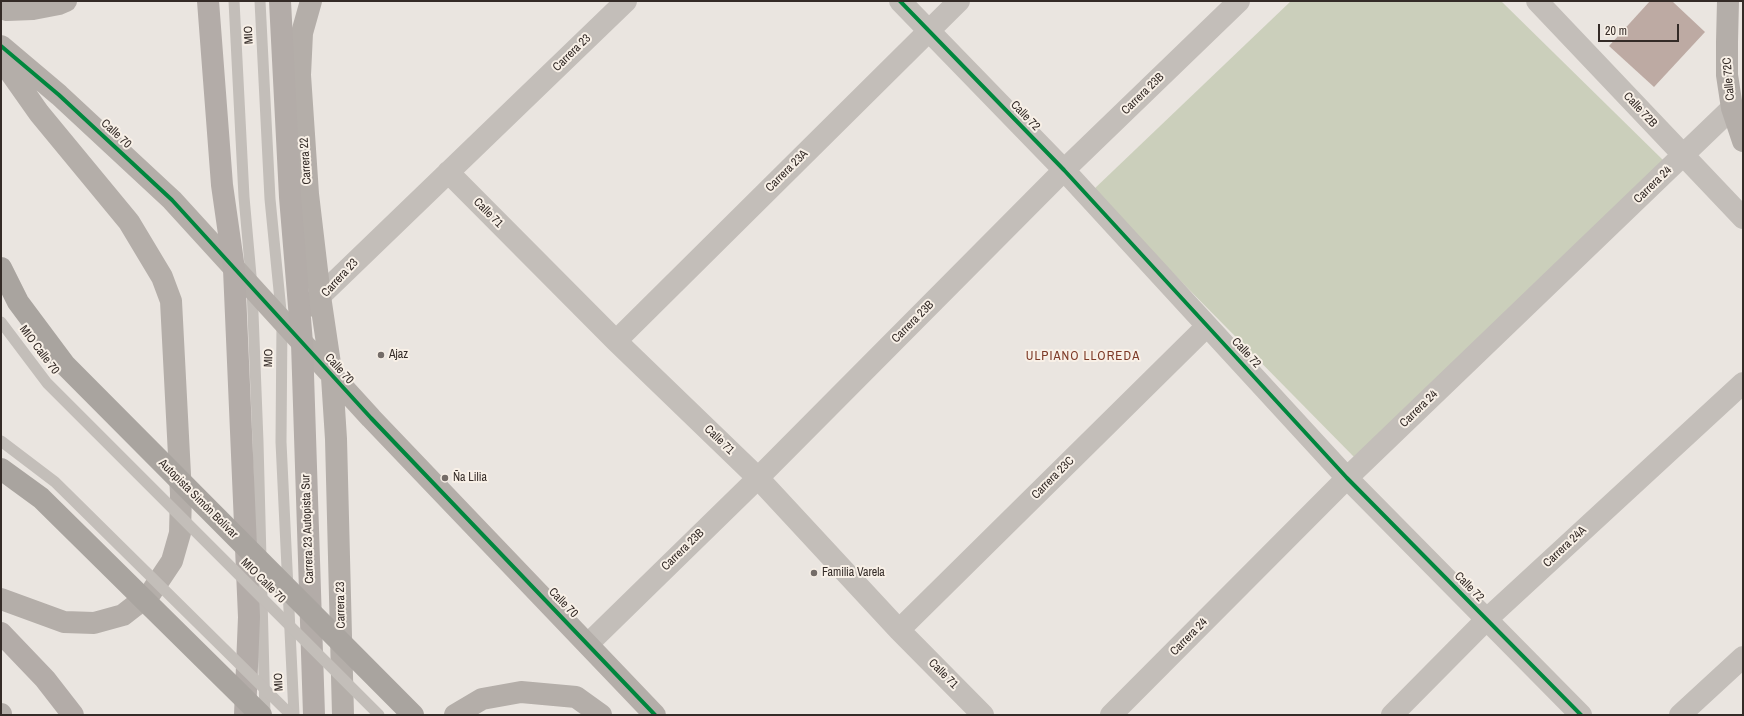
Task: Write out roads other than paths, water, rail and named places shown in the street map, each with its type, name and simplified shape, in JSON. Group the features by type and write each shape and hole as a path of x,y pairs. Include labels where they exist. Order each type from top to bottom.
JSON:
{"highway":[{"name":"Autopista Simón Bolívar","path":"1,268 18,302 65,365 413,715"},
{"path":"1,469 41,498 261,715"}],"main road":[{"path":"208,1 222,185 234,268 248,617 245,715"},
{"path":"280,1 290,197 291,317 302,343"},
{"name":"Carrera 23 Autopista Sur","path":"302,343 314,715"},
{"path":"1,633 45,679 73,715"}],"street":[{"path":"1,8 6,10 33,9 59,4 66,1"},
{"name":"Carrera 22","path":"311,1 302,33 300,75 308,194 320,296"},
{"name":"Carrera 23","path":"343,715 336,439 332,377 320,296 626,1"},
{"name":"Calle 72","path":"900,1 1064,170 1347,478 1581,715"},
{"name":"Carrera 23A","path":"616,341 959,1"},
{"name":"Carrera 23B","path":"588,644 758,478 1064,170 1239,1"},
{"name":"Calle 72B","path":"1537,1 1743,218"},
{"name":"Calle 72C","path":"1728,1 1726,42 1727,75 1732,108"},
{"name":"Calle 70","path":"1,46 59,95 172,200 252,287 291,317"},
{"path":"1,59 39,113 129,222 162,277 171,301 181,494 180,533 172,561 150,594 123,615 94,623 64,622 1,600"},
{"path":"1732,108 1743,141"},
{"name":"Carrera 24","path":"1111,715 1347,478 1684,156 1732,108"},
{"name":"Calle 71","path":"448,172 616,341 758,478 899,630 983,715"},
{"path":"291,317 320,296"},
{"name":"Carrera 23C","path":"899,630 1207,326"},
{"name":"Calle 70","path":"302,343 332,377 655,715"},
{"name":"Carrera 24A","path":"1392,715 1487,619 1743,383"},
{"path":"1680,715 1743,657"},
{"path":"455,715 482,699 521,692 576,697 601,715"}],"lane":[{"name":"MIO","path":"234,1 244,197 252,287 258,442 265,715"},
{"name":"MIO","path":"260,1 270,200 291,317 280,442 292,715"},
{"name":"MIO Calle 70","path":"1,322 47,383 379,715"},
{"path":"1,441 55,482 292,715"}],"place":[{"name":"Ajaz","path":"381,355"},
{"name":"Ña Lilia","path":"445,478"},
{"name":"Familia Varela","path":"814,573"}],"district":[{"name":"ULPIANO LLOREDA","path":"1083,357"}]}
